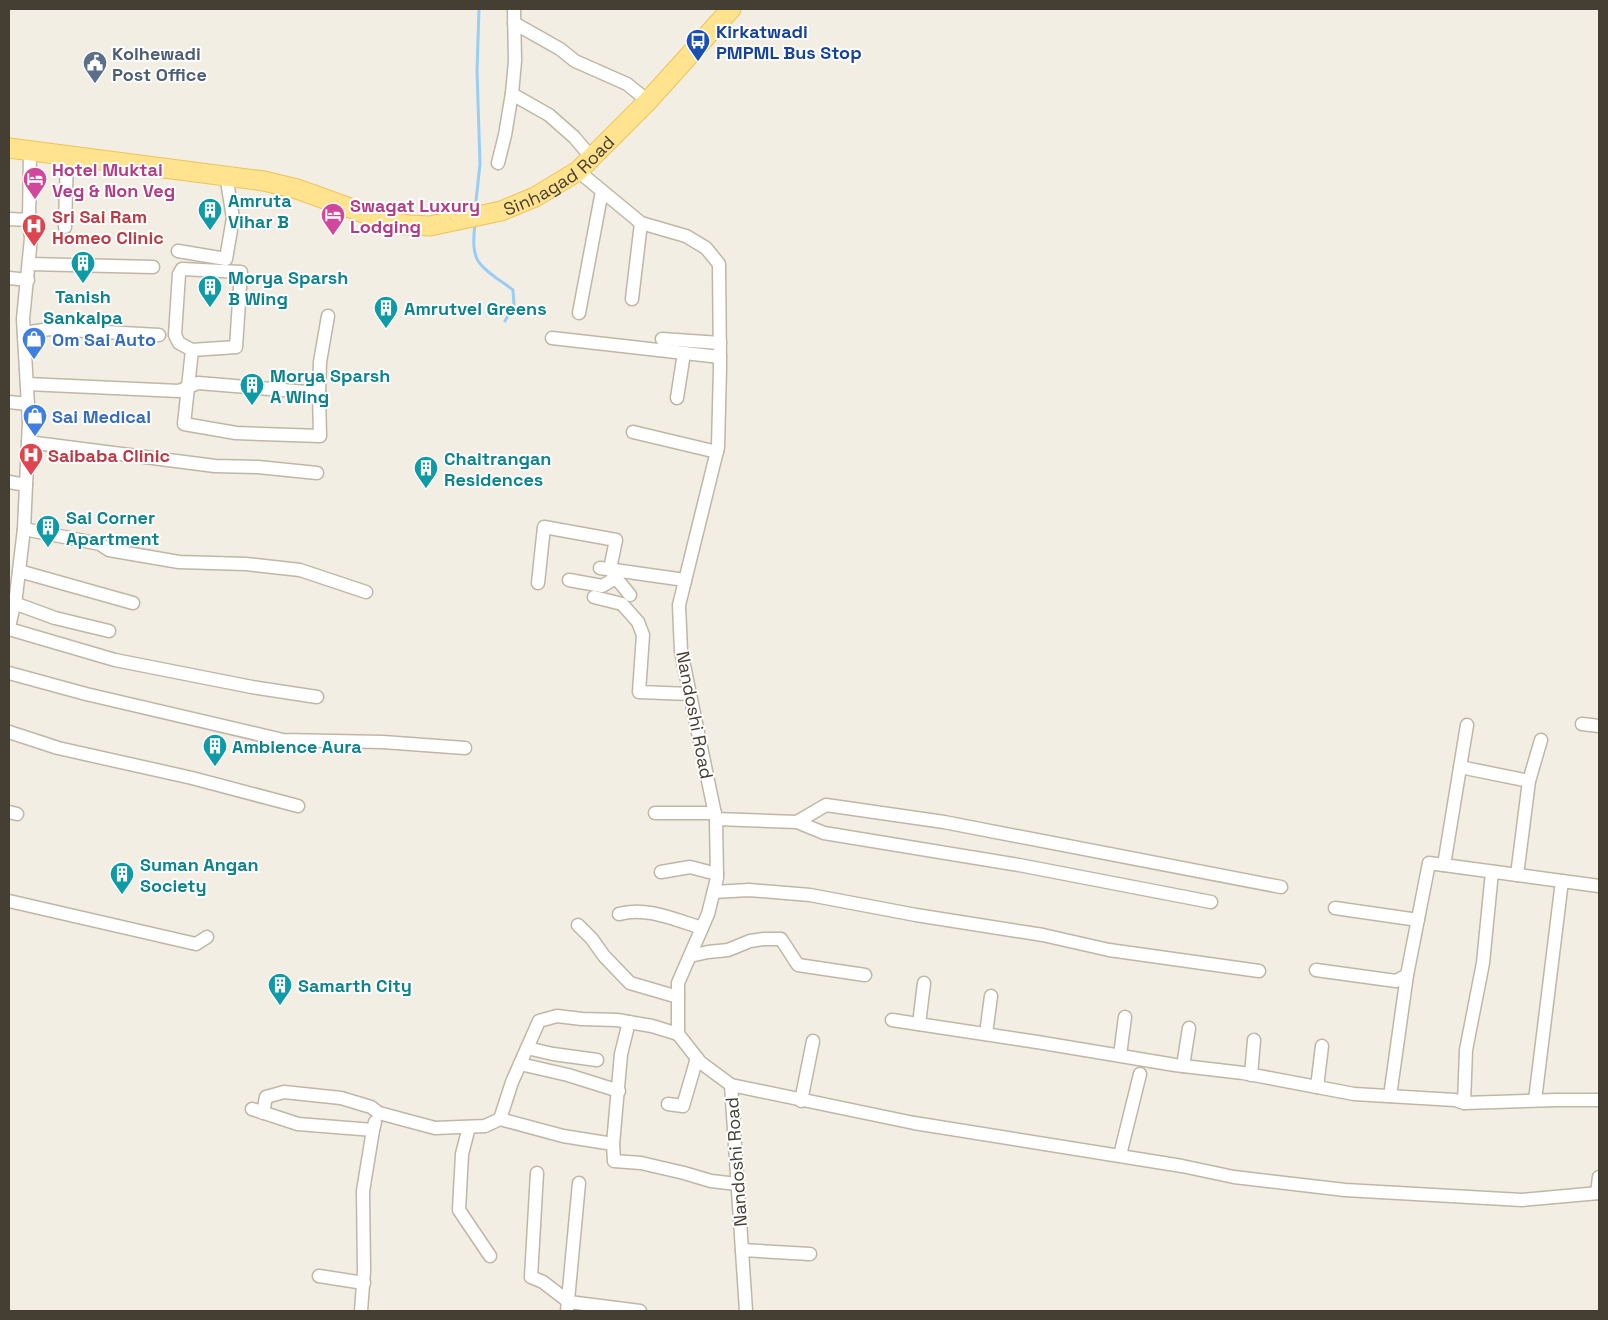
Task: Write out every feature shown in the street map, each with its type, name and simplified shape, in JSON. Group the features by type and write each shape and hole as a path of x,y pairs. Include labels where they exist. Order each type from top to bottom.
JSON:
{"main road":[{"name":"Sinhagad Road","path":"9,148 264,181 297,189 367,216 389,222 430,226 500,211 535,197 578,171 648,101 731,9"}],"street":[{"path":"498,162 512,93 515,61 514,9"},
{"path":"514,23 560,49 575,60 626,84 648,101"},
{"path":"512,93 549,115 574,137 591,157"},
{"path":"30,151 29,220 31,238 23,319 28,404 28,442 24,530 9,628 116,660 252,688 317,697"},
{"path":"65,227 67,156"},
{"name":"Nandoshi Road","path":"578,171 641,223 686,236 706,248 719,264 720,357 716,452 679,605 681,651 715,816 717,874 708,914 678,983 678,1034 697,1058 731,1085 746,1311"},
{"path":"178,251 226,259 233,218 226,175"},
{"path":"579,313 602,191"},
{"path":"9,219 29,220"},
{"path":"632,298 641,223"},
{"path":"29,264 153,267"},
{"path":"182,269 241,272 236,347 192,350 179,343 175,335 178,274 182,269"},
{"path":"9,278 28,280"},
{"path":"192,350 184,424 236,433 320,436 320,362 328,316"},
{"path":"24,332 50,329 159,335"},
{"path":"552,338 720,357"},
{"path":"662,339 720,343"},
{"path":"677,398 684,353"},
{"path":"27,384 179,391 187,386 198,383 319,393"},
{"path":"9,402 28,404"},
{"path":"633,432 716,452"},
{"path":"28,442 214,466 258,467 317,473"},
{"path":"9,482 26,485"},
{"path":"538,583 544,526 616,540 602,579"},
{"path":"24,530 100,544 109,550 179,562 246,564 300,570 366,592"},
{"path":"19,572 133,603"},
{"path":"602,579 630,595"},
{"path":"602,579 638,622 643,635 639,692 690,694"},
{"path":"569,580 685,580"},
{"path":"14,603 55,618 108,631"},
{"path":"9,673 86,694 283,740 383,742 465,748"},
{"path":"1582,724 1599,726"},
{"path":"1444,865 1467,725"},
{"path":"9,732 58,748 192,778 298,806"},
{"path":"1517,875 1529,781 1541,740"},
{"path":"1460,767 1529,781"},
{"path":"797,822 826,805 944,822 1281,888"},
{"path":"655,813 797,822 824,833 1001,862 1211,902"},
{"path":"1390,1096 1407,975 1429,863 1599,886"},
{"path":"661,872 690,867 717,874"},
{"path":"1464,1103 1466,1050 1483,963 1492,872"},
{"path":"1535,1100 1562,881"},
{"path":"714,892 749,890 810,895 916,915 1043,935 1109,950 1259,971"},
{"path":"9,901 196,944 207,937"},
{"path":"1335,908 1418,920"},
{"path":"619,914 630,911 658,914 702,928"},
{"path":"578,925 630,983 678,997"},
{"path":"690,956 728,950 750,941 781,939 798,965 865,975"},
{"path":"1316,970 1396,981 1407,975"},
{"path":"919,1024 924,983"},
{"path":"986,1034 991,996"},
{"path":"500,1119 512,1082 539,1021 557,1016 617,1020 652,1026 678,1034"},
{"path":"1120,1055 1125,1017"},
{"path":"892,1020 1251,1075 1354,1094 1455,1100 1464,1103 1599,1100"},
{"path":"629,1022 621,1054 613,1144 614,1161 641,1163 711,1181 737,1184"},
{"path":"1183,1066 1189,1028"},
{"path":"1251,1075 1254,1040"},
{"path":"801,1101 813,1042"},
{"path":"1317,1087 1322,1046"},
{"path":"527,1048 553,1054 597,1060"},
{"path":"668,1104 683,1106 697,1058"},
{"path":"520,1064 568,1074 619,1091"},
{"path":"1120,1156 1140,1074"},
{"path":"731,1085 914,1123 1182,1166 1234,1178 1345,1190 1522,1200 1598,1193 1599,1177"},
{"path":"373,1130 298,1124 257,1111 266,1097 284,1092 341,1098 371,1107 383,1114 435,1128 485,1126 500,1119 563,1136 613,1144"},
{"path":"361,1311 364,1283 363,1191 373,1130 383,1114"},
{"path":"469,1127 462,1154 459,1210 490,1256"},
{"path":"537,1174 531,1277 544,1282 568,1307 640,1311"},
{"path":"568,1307 579,1183"},
{"path":"742,1250 810,1254"},
{"path":"319,1276 364,1283"}],"waterway":[{"path":"475,210 480,164 477,71 479,9"},
{"path":"475,223 474,246 477,259 488,272 513,290 514,305 505,321"}],"place":[{"name":"Kirkatwadi PMPML Bus Stop","path":"698,62"},
{"name":"Kolhewadi Post Office","path":"95,84"},
{"name":"Hotel Muktai Veg & Non Veg","path":"35,200"},
{"name":"Amruta Vihar B","path":"210,231"},
{"name":"Swagat Luxury Lodging","path":"333,236"},
{"name":"Sri Sai Ram Homeo Clinic","path":"34,247"},
{"name":"Tanish Sankalpa","path":"83,284"},
{"name":"Morya Sparsh B Wing","path":"210,308"},
{"name":"Amrutvel Greens","path":"386,329"},
{"name":"Om Sai Auto","path":"34,360"},
{"name":"Morya Sparsh A Wing","path":"252,406"},
{"name":"Sai Medical","path":"35,437"},
{"name":"Saibaba Clinic","path":"31,476"},
{"name":"Chaitrangan Residences","path":"426,489"},
{"name":"Sai Corner Apartment","path":"48,548"},
{"name":"Ambience Aura","path":"215,767"},
{"name":"Suman Angan Society","path":"122,895"},
{"name":"Samarth City","path":"280,1006"}]}
